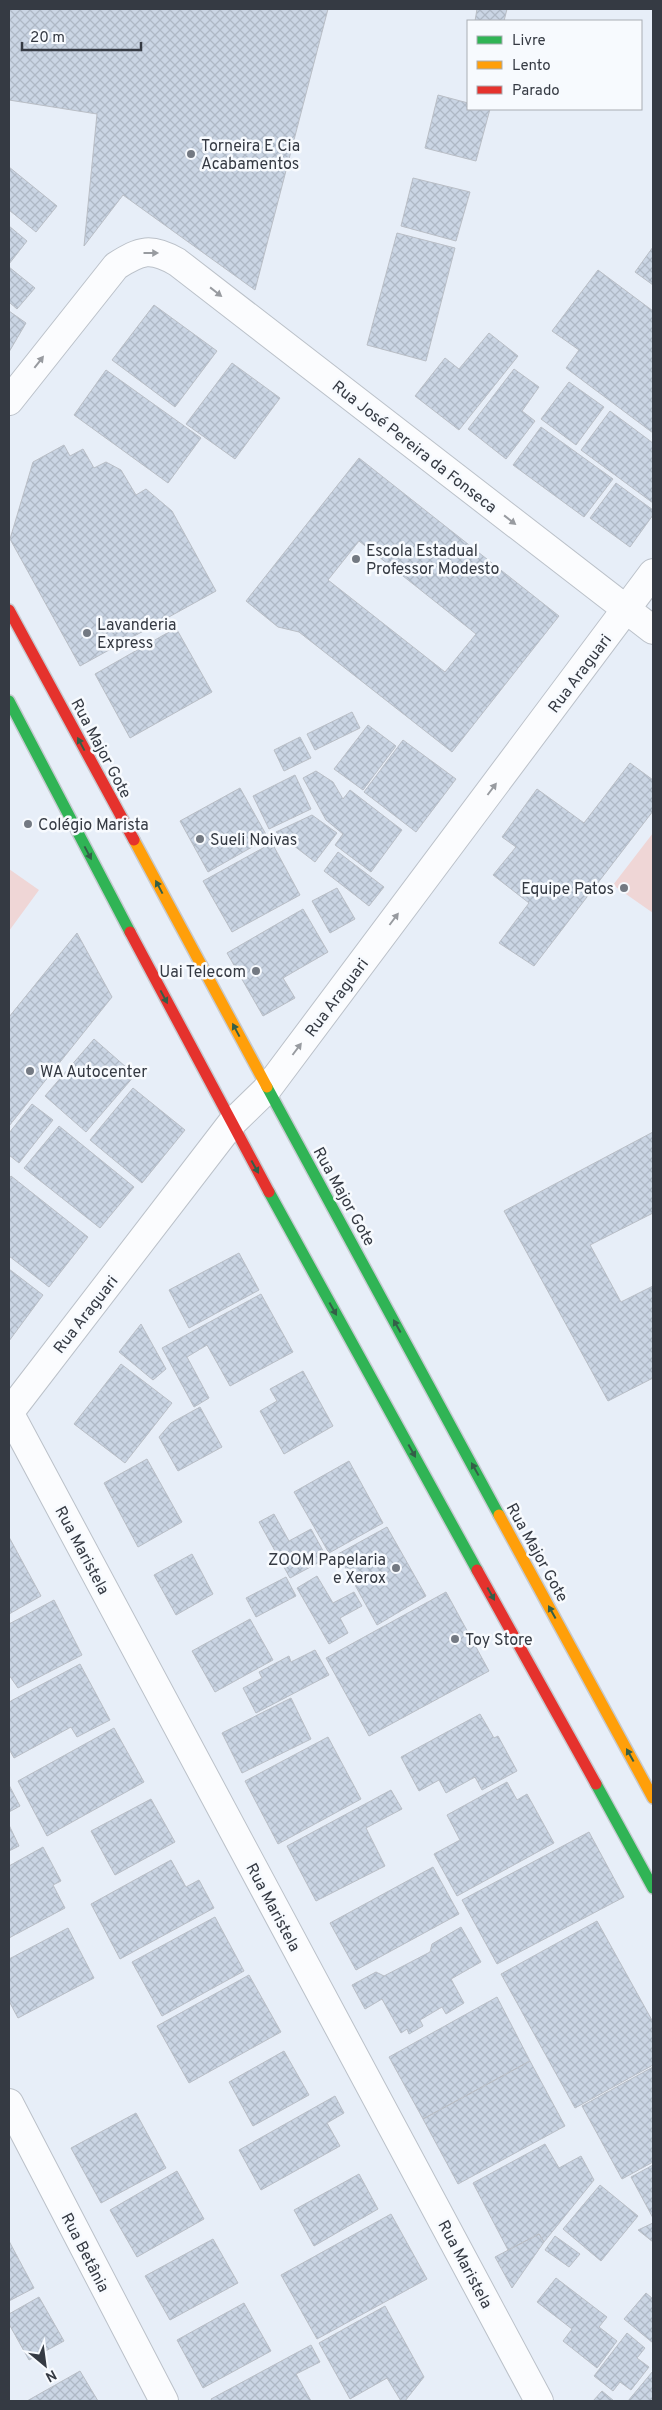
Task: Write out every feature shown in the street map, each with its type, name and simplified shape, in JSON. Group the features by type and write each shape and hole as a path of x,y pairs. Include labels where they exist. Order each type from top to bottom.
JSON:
{"main road":[{"name":"Rua Major Gote","path":"9,610 653,1798"},
{"path":"9,701 231,1124 653,1888"}],"street":[{"name":"Rua José Pereira da Fonseca","path":"9,401 116,266 134,255 148,251 162,253 177,262 653,630"},
{"name":"Rua Araguari","path":"9,1413 231,1124 268,1088 653,573"},
{"name":"Rua Maristela","path":"9,1413 539,2401"},
{"name":"Rua Betânia","path":"9,2103 164,2401"}],"shaded area":[{"path":"653,833 653,913 613,885"},
{"path":"9,869 39,890 9,931"}],"building":[{"name":"Torneira E Cia Acabamentos","path":"9,9 328,9 255,290 123,195 84,246 97,114 9,100"},
{"path":"477,9 507,9 504,20 475,20"},
{"path":"438,95 467,103 467,110 490,110 476,161 425,148"},
{"path":"9,167 57,206 36,232 9,210"},
{"path":"413,178 470,192 456,241 401,226"},
{"path":"9,226 27,241 9,264"},
{"path":"397,233 455,248 426,361 367,345"},
{"path":"653,247 653,285 635,272"},
{"path":"9,267 35,288 17,309 9,302"},
{"path":"598,270 653,311 653,433 566,368 579,350 552,331"},
{"path":"154,305 217,351 175,407 112,360"},
{"path":"9,311 26,323 9,352"},
{"path":"489,333 518,356 459,430 415,396 445,358 459,369"},
{"path":"232,363 280,398 235,459 186,424"},
{"path":"514,369 539,387 522,411 535,421 506,459 468,429"},
{"path":"106,370 201,438 168,483 74,415"},
{"path":"569,382 604,407 576,445 541,419"},
{"path":"610,411 653,443 653,503 581,450"},
{"path":"541,427 613,479 584,517 513,465"},
{"path":"64,445 70,456 83,449 94,468 106,462 121,470 136,495 146,489 172,511 216,591 80,666 10,539 33,462"},
{"path":"359,458 559,616 452,752 299,632 278,627 246,601","holes":["359,541 476,634 445,672 328,580"]},
{"path":"616,483 653,510 653,515 630,547 590,518"},
{"path":"176,628 212,692 130,738 95,674"},
{"path":"352,712 360,728 315,750 307,734"},
{"path":"368,725 396,746 363,790 334,769"},
{"path":"300,737 311,758 284,771 274,750"},
{"path":"403,740 456,779 416,832 364,792"},
{"path":"630,763 653,780 653,811 534,966 499,943 529,903 493,875 516,847 502,837 537,789 584,823"},
{"path":"316,771 333,782 343,799 350,790 402,830 371,872 335,845 343,834 326,820 303,778"},
{"path":"295,775 311,809 269,829 253,796"},
{"path":"240,788 268,838 208,872 180,821"},
{"path":"312,815 337,833 315,862 276,832"},
{"path":"272,843 300,895 232,932 203,881"},
{"path":"338,852 384,887 369,906 324,871"},
{"path":"337,888 355,919 330,933 312,901"},
{"path":"303,909 328,952 283,978 295,998 263,1016 227,953"},
{"name":"WA Autocenter","path":"77,933 112,997 9,1126 9,1017"},
{"path":"94,1039 135,1075 86,1132 45,1096"},
{"path":"133,1088 185,1130 142,1183 90,1140"},
{"path":"32,1104 53,1120 19,1163 9,1155 9,1133"},
{"path":"59,1126 134,1187 100,1228 24,1168"},
{"path":"653,1132 653,1213 590,1245 621,1302 653,1286 653,1378 608,1401 504,1211"},
{"path":"11,1176 88,1237 49,1287 9,1256 9,1179"},
{"path":"239,1253 259,1290 189,1328 169,1290"},
{"path":"9,1269 43,1295 9,1341"},
{"path":"261,1294 293,1352 230,1386 207,1345 187,1357 209,1398 194,1407 162,1348"},
{"path":"141,1324 166,1369 153,1380 119,1352"},
{"path":"121,1364 172,1403 125,1463 74,1424"},
{"path":"303,1371 333,1426 284,1454 260,1411 277,1401 270,1389"},
{"path":"200,1407 222,1447 178,1471 159,1437 171,1423"},
{"path":"147,1459 182,1522 138,1547 104,1483"},
{"path":"349,1461 383,1523 329,1553 294,1492"},
{"path":"274,1514 289,1541 311,1529 327,1558 290,1578 259,1522"},
{"path":"387,1527 426,1596 377,1625 338,1554"},
{"path":"9,1537 41,1596 9,1614"},
{"path":"192,1554 213,1594 176,1615 154,1575"},
{"path":"317,1576 333,1603 354,1592 362,1606 340,1618 348,1633 329,1644 297,1588"},
{"path":"286,1577 296,1596 256,1617 246,1598"},
{"path":"446,1592 489,1671 369,1736 326,1658"},
{"path":"54,1600 82,1655 18,1688 9,1675 9,1624"},
{"path":"250,1619 273,1660 215,1692 192,1651"},
{"path":"315,1650 329,1675 256,1713 243,1688 262,1678 259,1672 289,1656 291,1662"},
{"path":"80,1664 110,1720 77,1737 71,1727 14,1758 9,1749 9,1702"},
{"path":"291,1698 311,1739 242,1773 222,1733"},
{"path":"480,1714 494,1738 498,1736 517,1771 482,1790 475,1777 446,1793 439,1780 419,1791 401,1757"},
{"path":"114,1728 144,1782 47,1836 18,1781"},
{"path":"328,1737 361,1799 278,1844 245,1781"},
{"path":"507,1782 517,1800 527,1794 554,1843 457,1896 434,1854 460,1840 447,1815"},
{"path":"9,1785 20,1806 9,1812"},
{"path":"391,1790 402,1809 366,1828 385,1866 316,1901 287,1846"},
{"path":"151,1799 175,1842 115,1875 91,1831"},
{"path":"9,1825 19,1846 9,1851"},
{"path":"589,1832 624,1897 497,1964 462,1900"},
{"path":"43,1847 61,1881 53,1885 65,1908 9,1938 9,1866"},
{"path":"171,1860 186,1887 199,1880 214,1908 120,1959 91,1904"},
{"path":"433,1867 459,1914 356,1970 330,1923"},
{"path":"215,1917 244,1971 162,2016 132,1962"},
{"path":"597,1921 653,2022 653,2065 575,2108 501,1974"},
{"path":"461,1927 481,1962 451,1979 464,2003 446,2014 442,2007 420,2020 423,2026 409,2034 407,2029 401,2033 382,1999 365,2009 352,1985 376,1972 384,1976 430,1952 432,1944"},
{"path":"68,1928 94,1978 18,2018 9,2001 9,1959"},
{"path":"249,1975 281,2032 189,2083 157,2026"},
{"path":"497,1997 530,2061 423,2119 389,2057"},
{"path":"284,2051 309,2095 253,2126 229,2082"},
{"path":"530,2061 565,2126 458,2184 423,2119"},
{"path":"653,2067 653,2162 622,2179 582,2106"},
{"path":"335,2096 344,2113 327,2123 340,2146 261,2190 239,2150"},
{"path":"136,2113 166,2168 101,2203 71,2148"},
{"path":"545,2144 559,2168 581,2156 594,2180 544,2242 539,2234 508,2250 473,2183"},
{"path":"653,2165 653,2218 631,2177"},
{"path":"177,2171 204,2219 137,2257 110,2210"},
{"path":"359,2174 378,2209 314,2246 294,2210"},
{"path":"600,2185 638,2216 601,2261 563,2229"},
{"path":"391,2214 427,2279 317,2339 281,2275"},
{"path":"653,2223 653,2242 638,2230"},
{"path":"539,2234 544,2242 512,2288 495,2257"},
{"path":"555,2236 580,2254 569,2267 545,2250"},
{"path":"213,2239 238,2283 170,2320 145,2276"},
{"path":"9,2241 34,2288 9,2301"},
{"path":"556,2278 607,2317 599,2327 617,2341 597,2368 563,2341 572,2329 537,2302"},
{"path":"646,2293 653,2299 653,2343 624,2319"},
{"path":"39,2297 64,2341 29,2360 9,2324 9,2314"},
{"path":"244,2303 271,2351 203,2388 177,2340"},
{"path":"385,2306 424,2377 405,2401 401,2401 387,2378 350,2399 319,2343"},
{"path":"627,2333 645,2348 637,2358 649,2367 631,2390 620,2382 613,2391 594,2376"},
{"path":"311,2345 320,2362 296,2374 311,2401 212,2401 211,2399"},
{"path":"80,2371 98,2401 27,2401"},
{"path":"653,2371 653,2401 628,2401"},
{"path":"602,2391 614,2401 593,2401"}],"traffic: fast":[{"path":"9,701 130,932"},
{"path":"267,1087 499,1515"},
{"path":"269,1192 477,1570"},
{"path":"596,1784 653,1888"}],"traffic: slow":[{"path":"134,840 267,1087"},
{"path":"499,1515 653,1798"}],"traffic: jam":[{"path":"9,610 134,840"},
{"path":"130,932 269,1192"},
{"path":"477,1570 596,1784"}],"place":[{"name":"Torneira E Cia Acabamentos","path":"191,154"},
{"name":"Escola Estadual Professor Modesto","path":"356,559"},
{"name":"Lavanderia Express","path":"87,633"},
{"name":"Colégio Marista","path":"28,824"},
{"name":"Sueli Noivas","path":"200,839"},
{"name":"Equipe Patos","path":"624,888"},
{"name":"Uai Telecom","path":"256,971"},
{"name":"WA Autocenter","path":"30,1071"},
{"name":"ZOOM Papelaria e Xerox","path":"396,1568"},
{"name":"Toy Store","path":"455,1639"}]}
